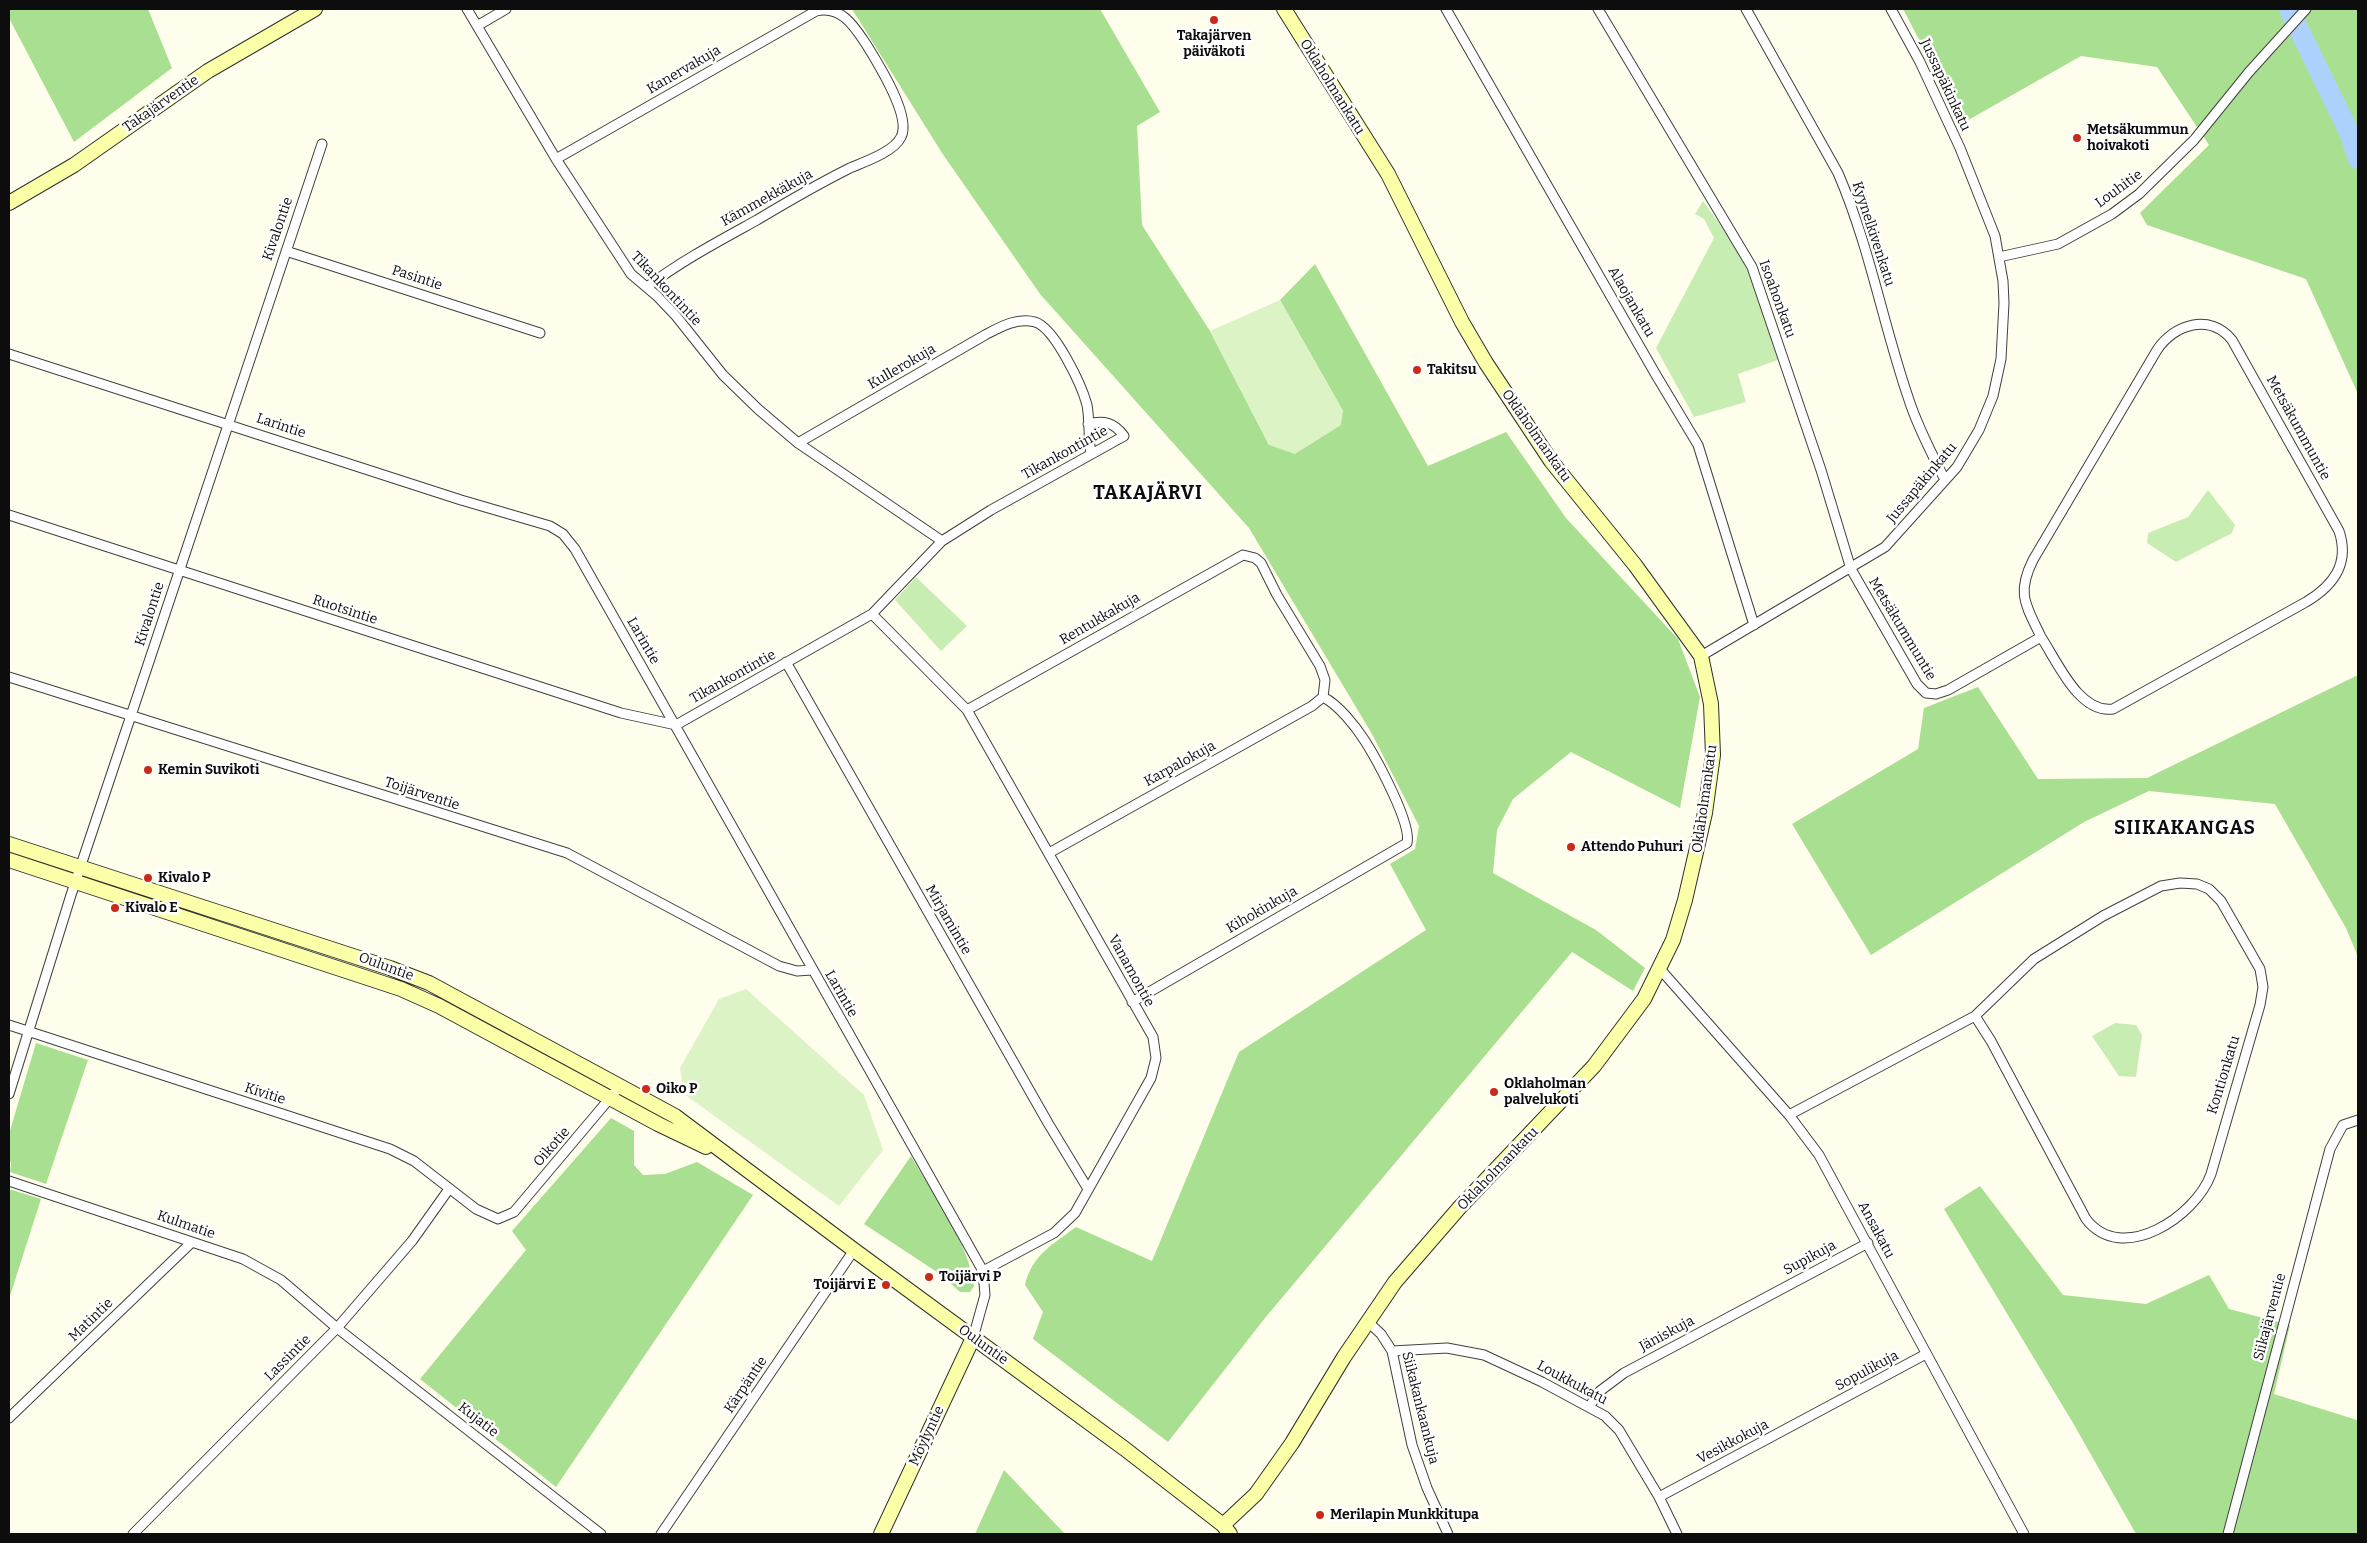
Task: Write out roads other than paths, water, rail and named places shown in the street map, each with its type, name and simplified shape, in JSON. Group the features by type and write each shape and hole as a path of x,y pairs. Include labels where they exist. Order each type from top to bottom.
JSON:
{"street":[{"name":"Takajärventie","path":"9,203 74,165 208,71 315,9"},
{"name":"Tikankontintie","path":"467,9 556,159 626,268 676,316 739,392 798,443 942,541"},
{"path":"477,26 506,9"},
{"name":"Kämmekkäkuja","path":"647,287 719,241 849,169 881,154 898,142 902,136 903,128 899,109 883,72 847,19 838,12 827,9"},
{"name":"Kanervakuja","path":"556,159 812,13 827,9"},
{"name":"Oklaholmankatu","path":"1227,1530 1256,1494 1292,1443 1367,1321 1396,1282 1460,1207 1594,1066 1632,1016 1660,969 1673,940 1700,843 1712,766 1713,728 1711,704 1701,656 1635,565 1550,461 1486,363 1462,322 1388,174 1284,9"},
{"name":"Alaojankatu","path":"1446,9 1656,375 1691,430 1698,445 1754,625"},
{"name":"Isoahonkatu","path":"1598,9 1752,268 1821,470 1851,569"},
{"name":"Kyynelkivenkatu","path":"1746,9 1838,174 1847,194 1865,244 1909,400 1945,480"},
{"name":"Jussapäkinkatu","path":"1701,656 1886,547 1945,480 1970,448 1993,396 2001,360 2004,303 1999,257 1990,221 1960,148 1920,62 1891,9"},
{"name":"Louhitie","path":"1999,257 2058,244 2112,214 2139,194 2194,140 2249,72 2306,9"},
{"name":"Kivalontie","path":"9,1094 80,867 322,144"},
{"name":"Pasintie","path":"286,251 540,333"},
{"name":"Kullerokuja","path":"798,443 985,335 1010,323 1022,321 1040,324 1056,341 1084,398 1088,424"},
{"name":"Metsäkummuntie","path":"2199,325 2221,329 2232,340 2339,531 2343,556 2336,577 2322,593 2113,709 2096,708 2081,697 2041,637 2027,608 2023,594 2024,580 2033,560 2166,337 2175,331 2199,325"},
{"name":"Larintie","path":"9,354 558,530 575,549 676,725 812,970 983,1271"},
{"name":"Tikankontintie","path":"676,725 872,614 942,541 991,510 1124,436 1113,425 1101,421 1088,424"},
{"path":"1088,424 1090,454"},
{"name":"Ruotsintie","path":"9,515 628,715 676,725"},
{"name":"Rentukkakuja","path":"967,710 1236,558 1247,556 1255,558 1263,566 1277,595 1320,666 1325,680 1323,697"},
{"name":"Metsäkummuntie","path":"1851,569 1917,684 1926,693 1936,694 1948,690 2041,637"},
{"name":"Vanamontie","path":"872,614 967,710 1153,1036 1155,1064 1151,1078 1069,1220 1054,1233 983,1271"},
{"name":"Mirjamintie","path":"786,662 1043,1115 1088,1189"},
{"name":"Toijärventie","path":"9,677 567,854 779,966 797,971 812,970"},
{"name":"Kihokinkuja","path":"1132,1002 1407,843 1406,822 1364,740 1340,709 1323,697"},
{"name":"Karpalokuja","path":"1049,852 1312,706 1323,697"},
{"name":"Ouluntie","path":"9,844 361,957 421,980 621,1085 674,1116 1125,1449 1227,1530"},
{"name":"Ouluntie","path":"9,860 401,988 439,1006 611,1100 732,1159"},
{"name":"Kontionkatu","path":"1789,1115 1975,1016 2019,972 2045,951 2152,888 2169,884 2197,884 2215,894 2227,908 2256,961 2263,981 2260,1005 2211,1174 2205,1188 2195,1202 2181,1214 2153,1231 2132,1239 2110,1236 2096,1229 2086,1219 1991,1041 1975,1016"},
{"name":"Ansakatu","path":"1660,969 1789,1115 1819,1155 2024,1534"},
{"name":"Kivitie","path":"9,1025 390,1149 414,1161 476,1208 498,1219"},
{"name":"Oikotie","path":"498,1219 514,1212 611,1100 621,1085"},
{"name":"Siikajärventie","path":"2228,1534 2330,1149 2343,1126 2358,1120"},
{"name":"Kulmatie","path":"9,1181 243,1259 281,1280 337,1328"},
{"name":"Lassintie","path":"133,1534 337,1328 412,1241 449,1189"},
{"name":"Matintie","path":"9,1418 192,1242"},
{"name":"Supikuja","path":"1766,1298 1868,1243"},
{"name":"Kärpäntie","path":"661,1534 854,1250"},
{"path":"973,1338 985,1295 983,1271"},
{"name":"Jäniskuja","path":"1589,1407 1600,1391 1624,1373 1766,1298"},
{"name":"Siikakankaankuja","path":"1367,1321 1381,1334 1392,1351 1412,1445 1427,1488 1448,1534"},
{"name":"Kujatie","path":"337,1328 601,1534"},
{"name":"Möylyntie","path":"881,1534 973,1338"},
{"name":"Loukkukatu","path":"1392,1351 1447,1348 1471,1352 1508,1365 1605,1416 1619,1430 1659,1497 1677,1534"},
{"name":"Sopulikuja","path":"1820,1411 1926,1354"},
{"name":"Vesikkokuja","path":"1659,1497 1820,1411"}],"waterway":[{"path":"2289,9 2348,130 2358,159"}],"place":[{"name":"Takajärven päiväkoti","path":"1214,20"},
{"name":"Metsäkummun hoivakoti","path":"2077,138"},
{"name":"Takitsu","path":"1417,370"},
{"name":"Kemin Suvikoti","path":"148,770"},
{"name":"Attendo Puhuri","path":"1571,847"},
{"name":"Kivalo P","path":"148,878"},
{"name":"Kivalo E","path":"115,908"},
{"name":"Oiko P","path":"646,1089"},
{"name":"Oklaholman palvelukoti","path":"1494,1092"},
{"name":"Toijärvi P","path":"929,1277"},
{"name":"Toijärvi E","path":"886,1285"},
{"name":"Merilapin Munkkitupa","path":"1320,1515"}],"district":[{"name":"TAKAJÄRVI","path":"1148,494"},
{"name":"SIIKAKANGAS","path":"2185,829"}]}
